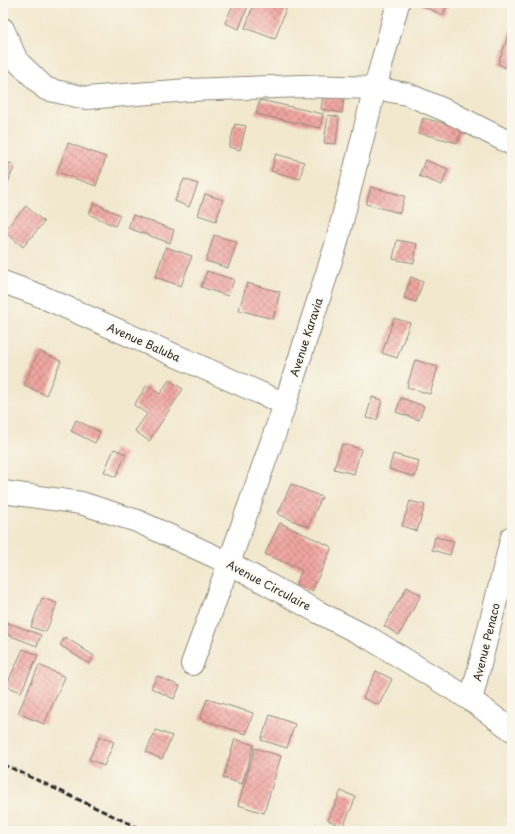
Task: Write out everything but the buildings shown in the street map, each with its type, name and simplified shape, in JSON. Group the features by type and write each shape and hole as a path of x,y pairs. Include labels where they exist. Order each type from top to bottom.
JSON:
{"street":[{"name":"Avenue Karavia","path":"192,664 285,404 336,245 398,3"},
{"path":"3,29 17,61 46,89 86,98 188,90 303,86 375,88 407,94 447,110 512,144"},
{"name":"Avenue Baluba","path":"3,282 36,294 285,404"},
{"name":"Avenue Circulaire","path":"3,492 81,503 137,521 229,563 318,612 371,639 471,700 512,730"},
{"name":"Avenue Penaco","path":"471,700 512,537"}],"railway":[{"path":"3,764 145,831"}]}
